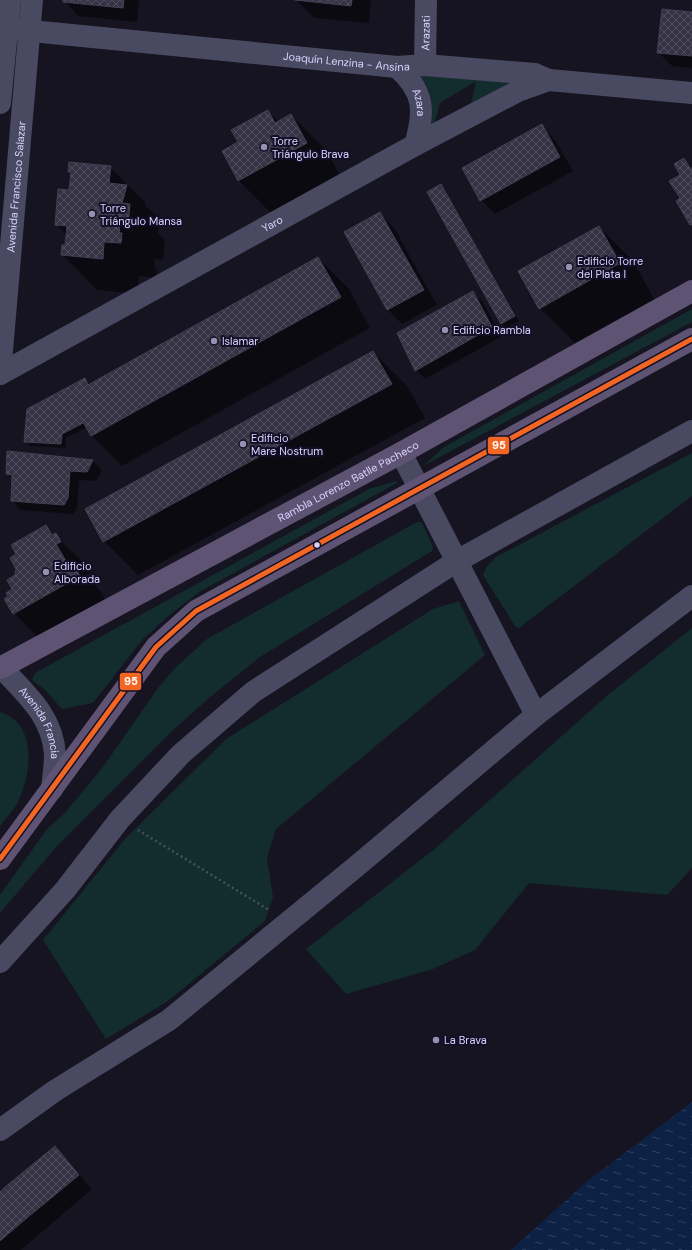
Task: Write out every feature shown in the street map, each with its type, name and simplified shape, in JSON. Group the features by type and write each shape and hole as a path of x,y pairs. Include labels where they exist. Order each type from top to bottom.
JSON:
{"main road":[{"name":"Rambla Lorenzo Batlle Pacheco","path":"0,667 401,453 692,290"},
{"path":"0,859 156,648 196,611 692,339"}],"street":[{"path":"0,103 4,28 10,0"},
{"name":"Avenida Francisco Salazar","path":"0,374 8,184 30,31 32,0"},
{"name":"Arazati","path":"425,65 426,0"},
{"name":"Joaquín Lenzina - Ansina","path":"4,28 397,67 425,65 535,74 549,80 692,93"},
{"name":"Azara","path":"397,67 412,82 421,102 420,130 415,145"},
{"name":"Yaro","path":"0,374 415,145 518,92 549,80"},
{"path":"0,962 65,890 120,819 181,754 253,692 457,561 692,431"},
{"path":"401,453 536,715"},
{"path":"0,1130 56,1090 169,1020 536,715 692,596"},
{"name":"Avenida Francia","path":"0,667 36,705 50,726 55,755 52,789"}],"path":[{"path":"120,819 288,922"}],"green space":[{"path":"418,75 511,82 471,104 476,81 440,103 434,125 430,125 432,111 431,98 427,86"},
{"path":"692,309 692,322 423,466 444,447"},
{"path":"692,453 692,496 519,628 515,626 483,575 487,566 496,557"},
{"path":"396,481 397,483 201,591 172,613 143,639 93,703 62,709 45,690 32,680 35,673 369,489"},
{"path":"417,522 422,522 433,547 432,551 260,657 209,698 169,734 57,846 0,913 0,895 47,829 64,814 103,767 158,688 176,667 207,639"},
{"path":"459,601 485,655 276,829 267,858 273,897 265,921 168,1001 106,1039 43,940 125,839 226,739 433,609"},
{"path":"692,628 692,868 667,895 529,883 475,950 433,969 346,994 306,949 437,847 609,694"},
{"path":"0,712 13,718 21,728 26,739 28,766 26,780 17,804 0,826"}],"water":[{"path":"692,1102 692,1250 511,1250 585,1183"}],"building":[{"path":"63,0 124,0 123,8 63,2"},
{"path":"295,0 352,0 351,6"},
{"path":"662,9 692,12 692,56 657,53"},
{"name":"Torre Triángulo Brava","path":"268,110 275,123 291,114 307,143 238,181 222,151 238,142 231,130"},
{"path":"542,124 560,157 480,201 462,168"},
{"path":"684,158 690,168 692,168 692,224 690,225 676,201 680,198 669,181 680,175 674,164"},
{"name":"Torre Triángulo Mansa","path":"69,162 111,166 109,183 127,185 122,203 130,204 128,225 120,224 119,233 122,233 121,243 104,242 103,259 61,255 62,245 65,245 67,226 55,225 58,189 69,190 71,172 68,172"},
{"path":"441,184 515,316 501,324 427,192"},
{"path":"380,212 424,290 387,310 344,232"},
{"name":"Edificio Torre del Plata I","path":"599,226 620,263 539,309 518,271"},
{"name":"Islamar","path":"318,257 341,297 91,436 68,396"},
{"name":"Edificio Rambla","path":"473,291 492,327 415,371 397,333"},
{"name":"Edificio Mare Nostrum","path":"373,351 392,384 103,542 85,509"},
{"path":"85,378 88,385 68,396 83,423 62,434 61,444 24,442 27,409"},
{"path":"7,451 93,460 87,472 70,471 68,498 64,505 11,501 12,475 6,474"},
{"name":"Edificio Alborada","path":"46,525 52,535 56,533 61,542 56,544 67,563 71,561 80,576 13,614 4,599 8,596 6,593 12,589 7,580 15,575 16,569 10,558 16,554 11,545"},
{"path":"55,1146 79,1175 28,1217 4,1188"},
{"path":"4,1188 28,1217 0,1241 0,1192"}],"transit line":[{"name":"95","path":"0,859 156,647 196,611 692,339"}],"place":[{"name":"Torre Triángulo Brava","path":"264,147"},
{"name":"Torre Triángulo Mansa","path":"92,214"},
{"name":"Edificio Torre del Plata I","path":"569,267"},
{"name":"Edificio Rambla","path":"445,330"},
{"name":"Islamar","path":"214,341"},
{"name":"Edificio Mare Nostrum","path":"243,444"},
{"name":"Edificio Alborada","path":"46,572"},
{"name":"La Brava","path":"436,1040"}]}
